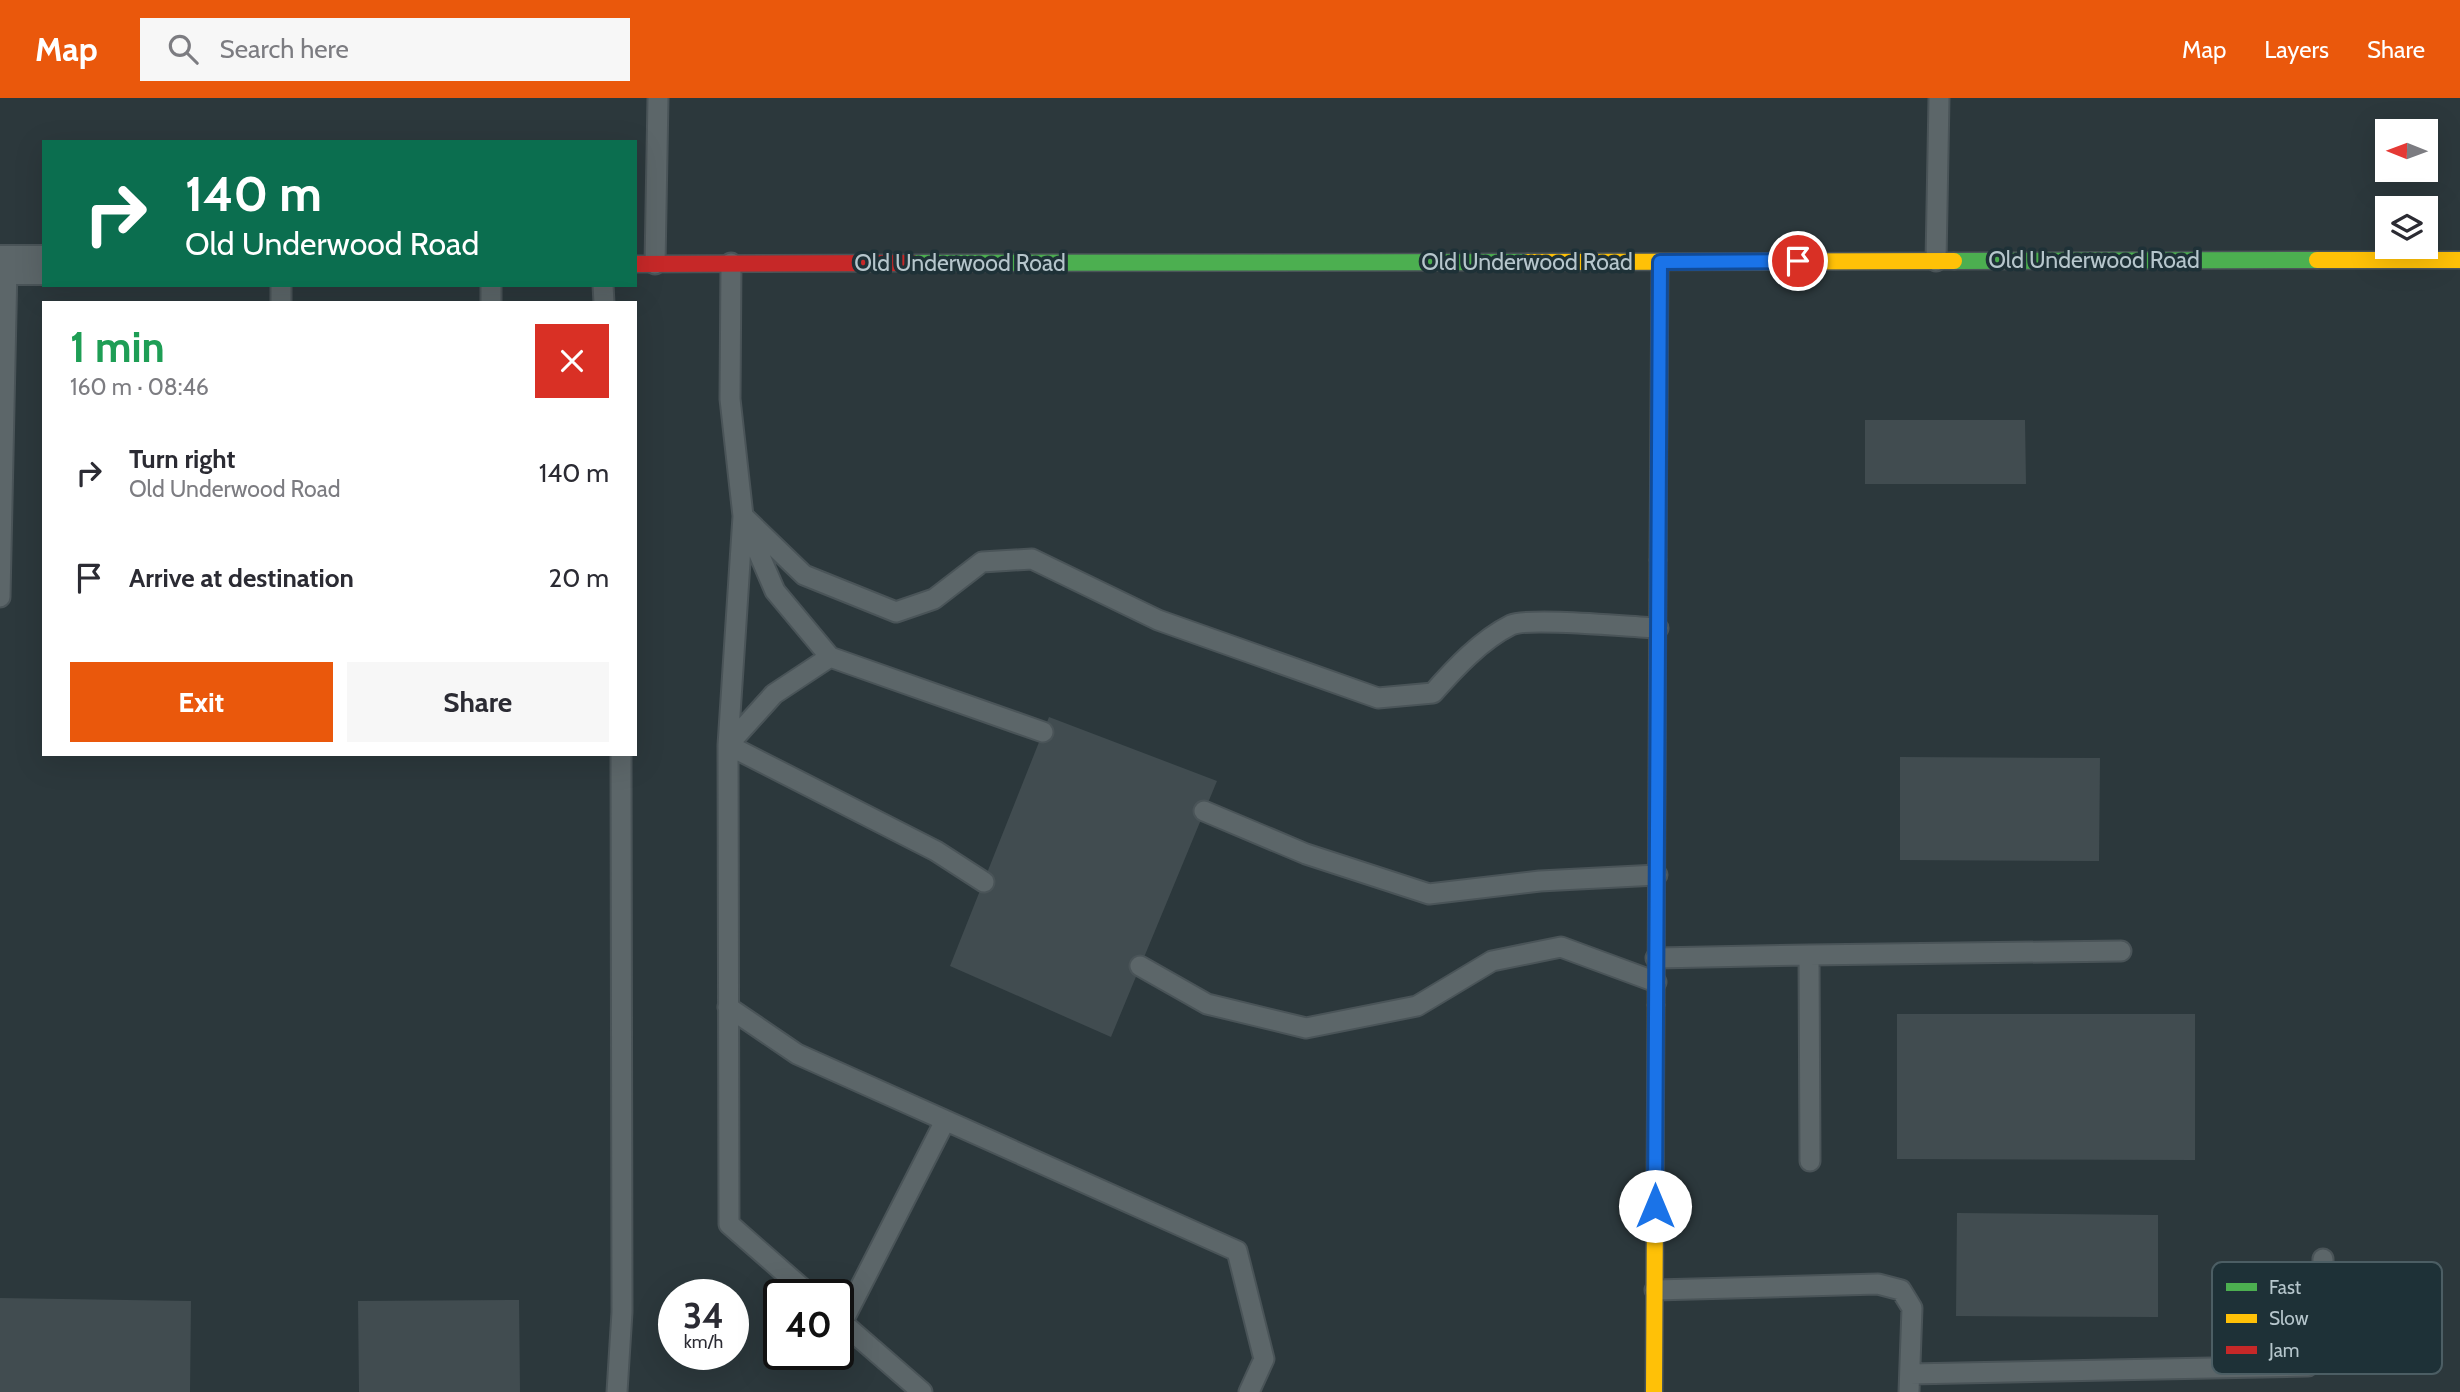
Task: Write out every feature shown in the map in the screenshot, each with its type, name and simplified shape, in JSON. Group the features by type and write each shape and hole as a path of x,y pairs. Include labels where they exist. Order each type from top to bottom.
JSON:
{"street":[{"name":"Old Underwood Road","path":"637,264 2460,260"},
{"path":"1654,1392 1660,262"}],"lane":[{"path":"655,264 658,98"},
{"path":"1936,261 1939,98"},
{"path":"731,263 730,399 743,516 728,745 729,1224 792,1279"},
{"path":"0,597 17,265"},
{"path":"743,516 804,575 896,612 934,598 982,562 1032,559 1158,620 1378,698 1433,692 1465,658 1513,624 1564,623 1658,628"},
{"path":"743,516 775,591 830,657 1043,732"},
{"path":"728,745 774,694 830,657"},
{"path":"728,745 936,851 984,882"},
{"path":"617,1392 622,1312 621,756"},
{"path":"1204,811 1307,854 1429,894 1540,881 1657,875"},
{"path":"1140,966 1207,1004 1306,1028 1417,1006 1492,961 1561,947 1656,982"},
{"path":"1656,958 2121,951"},
{"path":"1809,955 1810,1161"},
{"path":"728,1007 797,1054 1237,1251 1264,1359 1249,1392"},
{"path":"854,1294 945,1121"},
{"path":"1655,1290 1878,1284 1901,1290 1912,1308 1910,1383 2212,1370"},
{"path":"854,1333 922,1392"}],"building":[{"path":"1865,420 2025,420 2026,484 1865,484"},
{"path":"1049,717 1217,781 1111,1037 950,966"},
{"path":"1900,757 2100,758 2099,861 1900,860"},
{"path":"1897,1014 2195,1014 2195,1160 1897,1159"},
{"path":"1957,1213 2158,1215 2158,1317 1956,1316"},
{"path":"0,1298 191,1301 190,1392 0,1392"},
{"path":"519,1300 520,1392 359,1392 358,1301"}],"traffic: fast":[{"path":"1954,261 2317,260"},
{"path":"912,263 1528,262"},
{"path":"1656,1005 1658,560"}],"traffic: slow":[{"path":"2317,260 2460,260"},
{"path":"1528,262 1954,261"},
{"path":"1654,1392 1656,1005"}],"traffic: jam":[{"path":"1658,560 1660,262"},
{"path":"637,264 912,263"}],"route":[{"path":"1655,1206 1660,262 1798,261"}]}
